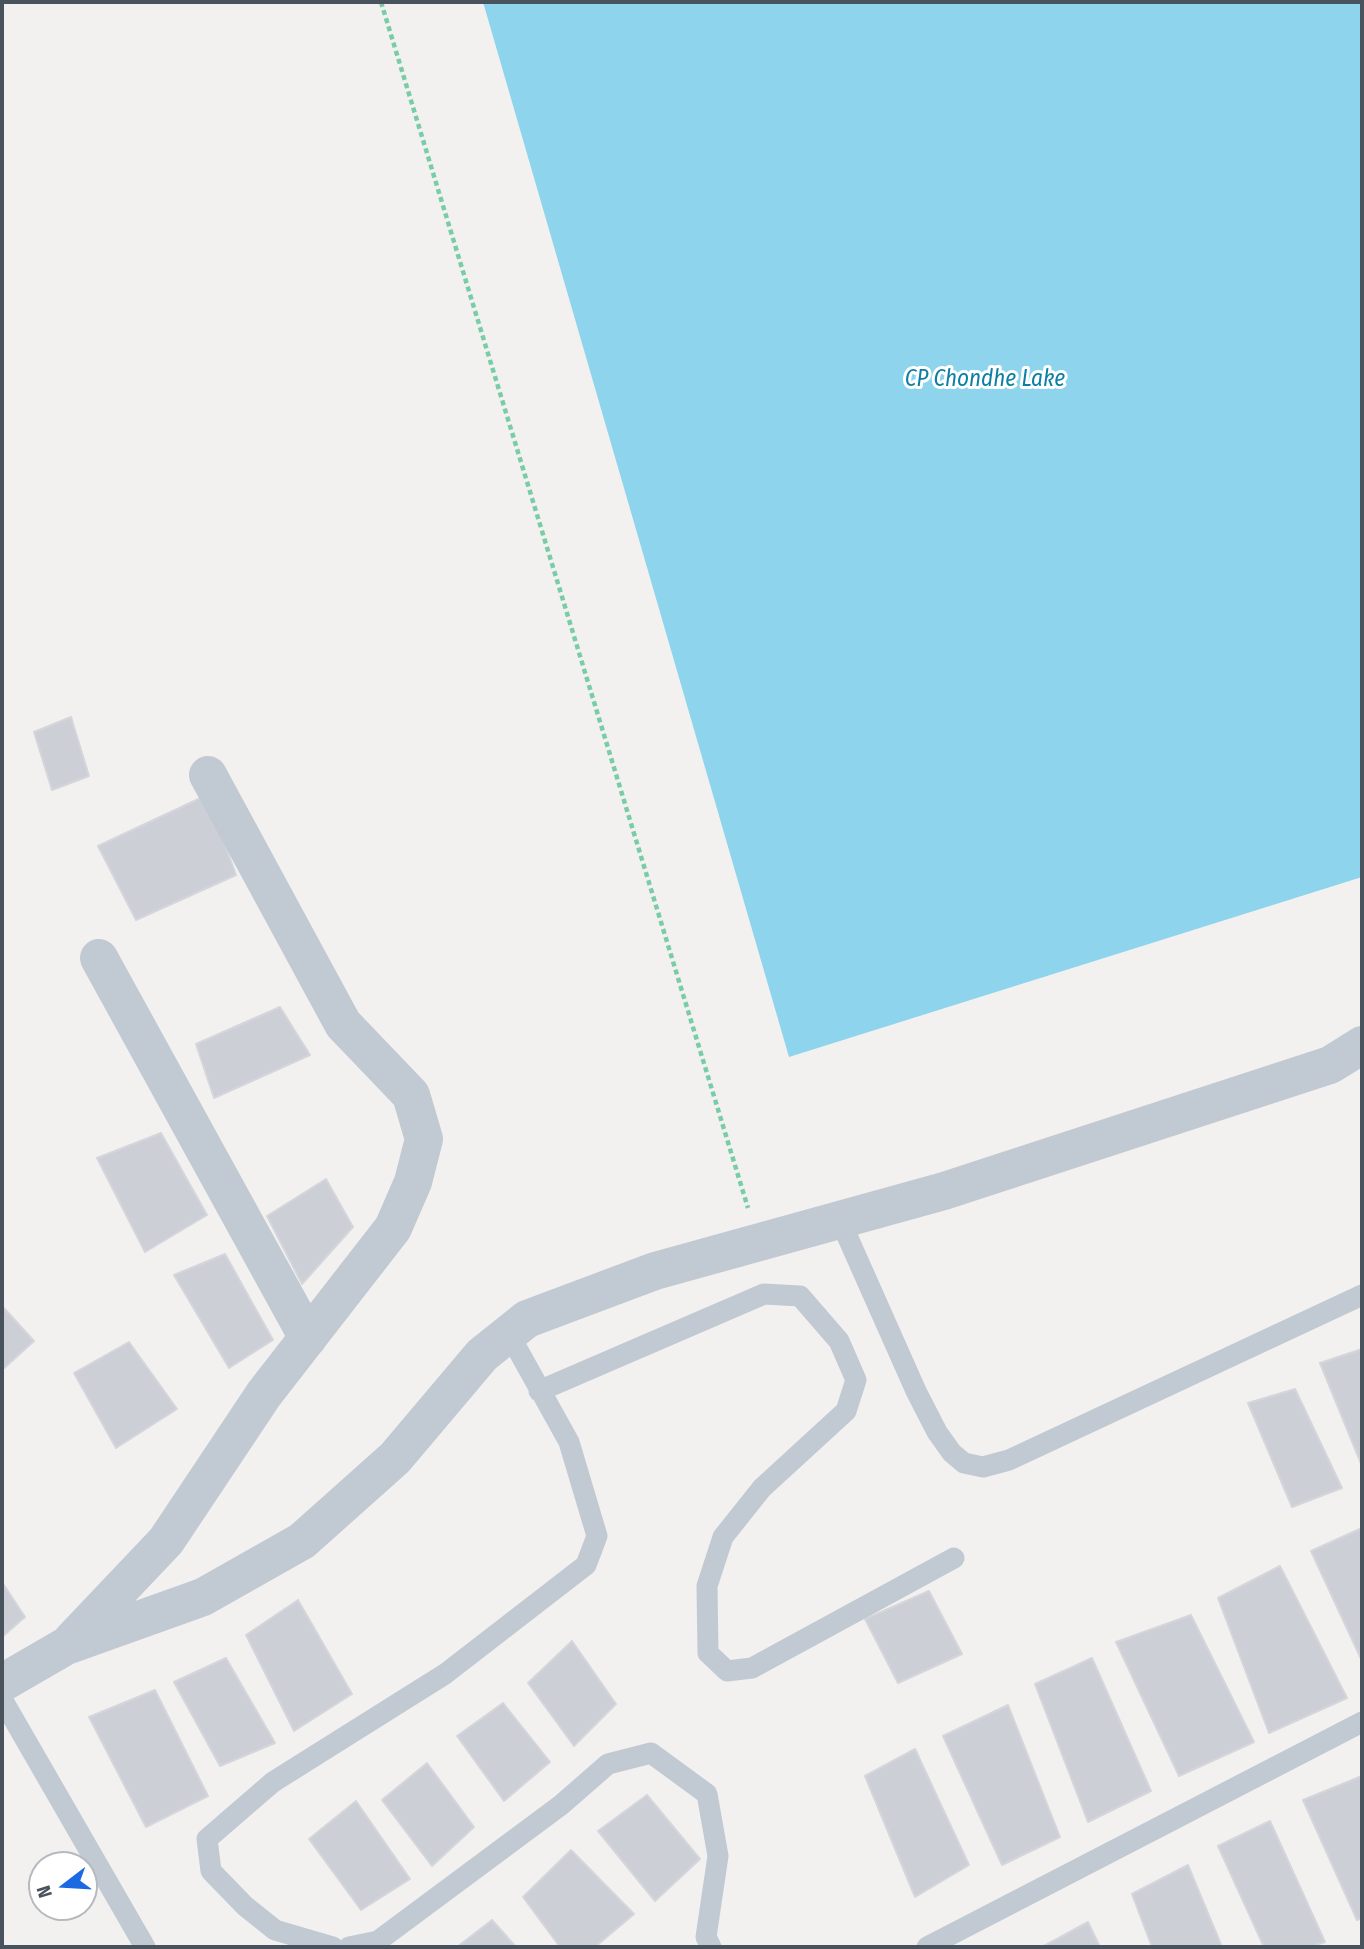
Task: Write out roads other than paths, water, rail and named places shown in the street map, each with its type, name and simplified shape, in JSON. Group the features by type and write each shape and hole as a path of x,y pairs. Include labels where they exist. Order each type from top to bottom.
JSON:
{"street":[{"path":"66,1646 166,1541 264,1394 393,1228 412,1182 424,1139 411,1095 343,1024 208,775"},
{"path":"99,958 308,1338"},
{"path":"2,1682 66,1646 203,1597 302,1541 395,1458 482,1355 527,1320 655,1271 944,1191 1330,1065 1362,1045"}],"lane":[{"path":"840,1220 937,1432 952,1453 964,1463 983,1467 1009,1460 1362,1296"},
{"path":"539,1391 764,1294 800,1296 839,1341 856,1380 846,1411 762,1488 723,1537 707,1586 708,1653 727,1671 752,1668 954,1559"},
{"path":"333,1947 275,1930 245,1906 211,1871 208,1839 273,1782 445,1674 586,1564 597,1536 569,1442 509,1335"},
{"path":"2,1699 145,1947"},
{"path":"927,1947 1362,1721"},
{"path":"349,1947 378,1941 561,1805 608,1765 651,1753 707,1794 718,1856 706,1937 711,1947"}],"water":[{"name":"CP Chondhe Lake","path":"483,2 1362,2 1362,877 789,1057"}]}
